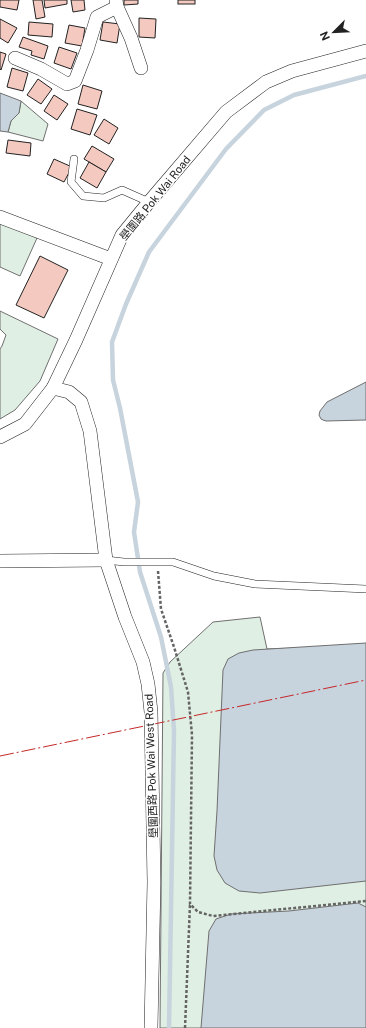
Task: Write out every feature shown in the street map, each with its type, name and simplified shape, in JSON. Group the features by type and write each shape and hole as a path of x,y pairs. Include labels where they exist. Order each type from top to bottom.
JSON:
{"street":[{"path":"15,58 41,69 67,84 75,81 88,50 97,17 117,3 141,68"},
{"name":"壆圍路 Pok Wai Road","path":"0,438 25,424 53,388 76,340 122,235 148,202 226,112 266,82 292,71 366,51"},
{"path":"0,217 112,259"},
{"name":"壆圍西路 Pok Wai West Road","path":"53,388 69,392 81,402 90,431 106,560 125,617 143,662 148,684 150,705 154,882 151,1028"},
{"path":"0,561 106,560"}],"lane":[{"path":"74,159 71,182 83,196 104,198 122,190 148,202"},
{"path":"106,560 124,562 173,562 214,576 255,584 366,589"}],"path":[{"path":"154,561 161,609 188,692 192,735 190,904 185,1028"},
{"path":"190,904 198,912 213,916 366,901"}],"green space":[{"path":"21,101 48,124 43,141 8,132 11,121 19,113"},
{"path":"0,221 37,238 20,276 0,267"},
{"path":"0,311 58,339 40,381 15,410 0,419 0,349 6,335 0,329"},
{"path":"260,617 267,649 366,646 366,1028 160,1028 163,673 170,662 213,622"}],"shaded area":[{"path":"0,93 21,101 19,113 11,121 8,132 0,131"},
{"path":"366,382 366,420 326,421 321,419 319,415 320,411 327,402"},
{"path":"366,643 366,881 260,893 239,891 225,883 217,870 214,856 223,670 228,659 239,653 253,650"},
{"path":"358,903 366,907 366,1028 201,1028 209,931 216,919 231,914 289,911"}],"building":[{"path":"0,0 19,0 17,10 0,7"},
{"path":"33,0 42,0 45,17 36,19"},
{"path":"44,0 67,0 67,4 45,8"},
{"path":"71,0 84,0 85,10 73,12"},
{"path":"124,0 138,0 138,4 124,5"},
{"path":"178,0 195,0 195,4 178,4"},
{"path":"139,18 156,19 155,38 139,37"},
{"path":"0,19 17,28 8,43 0,38"},
{"path":"29,22 53,24 52,37 28,35"},
{"path":"103,22 120,24 117,43 100,40"},
{"path":"69,25 85,28 82,46 65,43"},
{"path":"23,37 48,46 44,59 31,55 32,51 19,47"},
{"path":"59,47 77,53 71,69 54,63"},
{"path":"0,52 6,54 1,70 0,69"},
{"path":"12,68 28,73 23,91 7,87"},
{"path":"38,79 52,89 41,104 27,95"},
{"path":"83,85 102,91 97,109 78,104"},
{"path":"54,95 68,104 57,120 44,111"},
{"path":"77,109 97,115 90,135 71,129"},
{"path":"104,119 118,128 109,144 94,135"},
{"path":"8,140 31,143 30,156 6,153"},
{"path":"92,146 114,159 106,172 84,159"},
{"path":"54,159 72,167 64,182 47,174"},
{"path":"89,162 106,172 97,188 80,178"},
{"path":"40,256 68,270 44,318 16,305"}],"waterway":[{"path":"169,1028 174,731 171,687 161,637 140,572 134,532 138,502 120,408 113,380 112,342 126,304 149,252 226,149 264,110 294,95 366,76"}],"power":[{"path":"0,756 366,680"}]}
